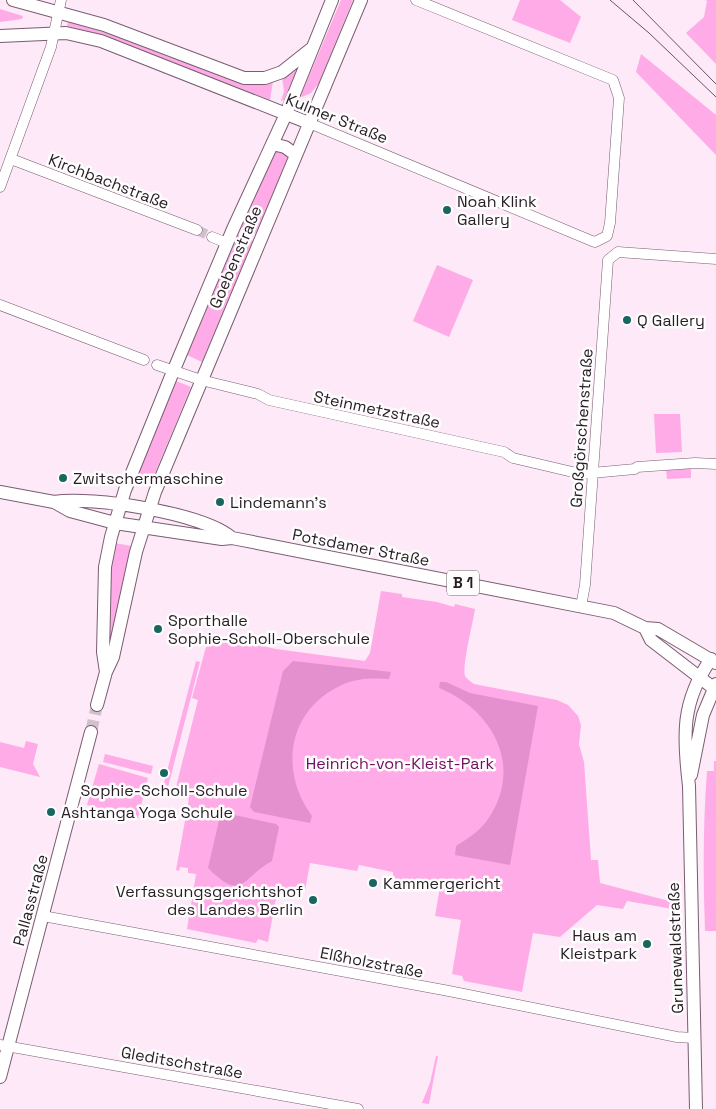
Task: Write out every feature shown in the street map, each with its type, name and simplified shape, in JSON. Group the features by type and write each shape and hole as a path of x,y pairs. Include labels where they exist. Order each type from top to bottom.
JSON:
{"main road":[{"name":"Kulmer Straße","path":"13,0 104,25 244,78 265,78 282,72 293,66 304,52 311,49"},
{"name":"Goebenstraße","path":"115,523 134,464 228,243 286,114 332,0"},
{"name":"Goebenstraße","path":"142,529 201,380 361,0"},
{"name":"Kulmer Straße","path":"0,36 54,33 82,36 101,41 309,123"},
{"path":"272,144 285,147 296,155"},
{"name":"Potsdamer Straße","path":"0,492 54,502 70,511 142,529 222,539 232,538 614,613 645,628 651,640 699,677"},
{"name":"Potsdamer Straße","path":"54,502 72,499 148,510 207,524 223,530 232,538"},
{"path":"106,672 103,652 104,579 115,523"},
{"path":"98,705 106,672 113,657 142,529"},
{"name":"B 1","path":"645,628 658,629 714,659"},
{"name":"Grunewaldstraße","path":"696,1109 689,786 685,750 685,721 690,698 699,677 714,659"},
{"name":"B 1","path":"699,677 715,687"},
{"name":"Grunewaldstraße","path":"689,786 703,715 715,687"},
{"name":"Pallasstraße","path":"0,1077 4,1045 43,916 91,732"}],"street":[{"path":"0,187 51,46 61,0"},
{"name":"Kulmer Straße","path":"309,123 592,241 604,239 610,223 619,98 613,80 416,0"},
{"name":"Kirchbachstraße","path":"11,159 197,230"},
{"path":"212,237 228,243"},
{"name":"Großgörschenstraße","path":"581,606 585,585 606,267 614,254 623,252 716,259"},
{"path":"0,305 144,360"},
{"name":"Steinmetzstraße","path":"157,365 201,380 322,413 504,452 513,458 581,474 635,469 637,467 695,463 701,465 716,464"},
{"name":"Elßholzstraße","path":"43,916 449,991 677,1037 694,1038"},
{"name":"Gleditschstraße","path":"4,1045 358,1109"}],"green space":[{"path":"341,0 353,0 319,83 311,93 302,97 301,95"},
{"path":"520,0 560,0 581,17 570,43 512,20"},
{"path":"705,0 716,0 716,64 686,33 704,17 707,1"},
{"path":"0,9 23,16 22,19 0,22"},
{"path":"68,22 113,35 169,57 273,81 270,100 102,35 67,26"},
{"path":"641,54 716,115 716,155 636,72"},
{"path":"297,69 284,100 281,101 284,91 282,77"},
{"path":"279,150 288,156 288,159 256,234 241,228 275,153"},
{"path":"238,235 253,241 202,362 187,355"},
{"path":"437,265 473,280 449,337 413,321"},
{"path":"176,381 191,387 155,473 151,477 144,477 140,473 140,466"},
{"path":"654,414 680,414 682,452 656,453"},
{"path":"691,467 691,478 667,479 666,469"},
{"path":"115,543 131,546 110,642 110,577"},
{"name":"Heinrich-von-Kleist-Park","path":"381,591 402,594 402,597 437,602 454,607 455,604 475,609 465,663 465,676 474,684 557,700 568,705 578,716 581,725 579,744 584,762 591,860 598,860 600,883 673,902 673,909 627,901 623,909 597,905 560,937 533,933 522,992 464,981 462,976 452,974 461,920 435,916 440,887 393,878 393,872 359,865 357,871 310,863 305,891 278,887 268,942 258,939 256,943 187,929 196,874 188,873 188,868 180,867 179,871 176,870 189,799 174,795 198,700 192,698 206,647 230,639 276,649 365,661 370,653"},
{"path":"196,661 200,662 166,795 161,794"},
{"path":"26,741 38,744 33,764 40,777 0,767 0,742 24,748"},
{"path":"105,754 153,766 151,774 103,762"},
{"path":"714,761 716,761 716,931 705,931 704,851 707,771 714,771"},
{"path":"99,764 148,778 138,818 87,805"},
{"path":"436,1056 438,1056 429,1104 422,1103 430,1083"}],"shaded area":[{"path":"293,661 391,672 389,679 372,679 344,684 325,695 311,708 300,724 294,742 292,760 301,798 312,816 310,823 254,812 250,807 283,671"},
{"path":"440,682 446,682 470,693 538,706 510,865 455,855 456,846 483,826 497,802 503,782 503,762 498,743 488,726 475,711 458,698 439,688"},
{"path":"221,812 276,824 279,827 272,861 242,884 235,886 228,884 208,868"}],"tunnel":[{"path":"197,230 212,237"},
{"path":"91,732 97,705"}],"tram line":[{"path":"610,0 649,33 716,97"},
{"path":"633,0 716,84"}],"place":[{"name":"Noah Klink Gallery","path":"447,210"},
{"name":"Q Gallery","path":"627,320"},
{"name":"Zwitschermaschine","path":"63,478"},
{"name":"Lindemann's","path":"220,502"},
{"name":"Sporthalle Sophie-Scholl-Oberschule","path":"158,629"},
{"name":"Sophie-Scholl-Schule","path":"164,773"},
{"name":"Ashtanga Yoga Schule","path":"51,812"},
{"name":"Kammergericht","path":"373,883"},
{"name":"Verfassungsgerichtshof des Landes Berlin","path":"313,900"},
{"name":"Haus am Kleistpark","path":"647,944"}]}
